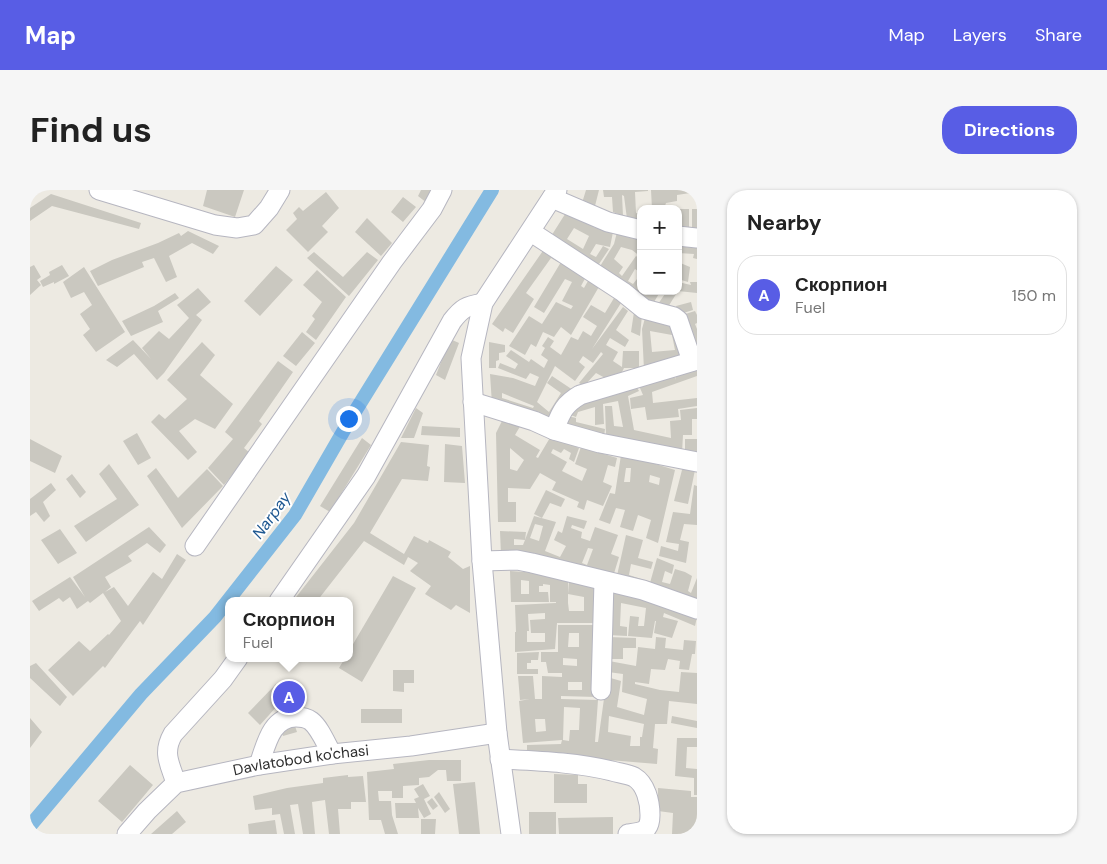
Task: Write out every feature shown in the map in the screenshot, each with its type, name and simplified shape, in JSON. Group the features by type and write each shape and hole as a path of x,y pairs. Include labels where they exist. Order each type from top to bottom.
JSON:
{"street":[{"path":"99,190 216,225 236,228 254,225 269,208 280,190"},
{"path":"196,546 392,262 432,209 442,190"},
{"path":"511,834 497,733 482,561 471,358 483,303 554,194 608,222 637,229"},
{"path":"531,232 616,287 644,309 674,317 678,320 694,361 580,395 569,401 561,412 554,430"},
{"path":"682,236 697,238"},
{"path":"282,597 366,476 452,321 462,308 483,303"},
{"path":"474,402 534,421 554,430 600,443 697,462"},
{"path":"482,561 517,560 643,590 697,609"},
{"path":"600,690 604,581"},
{"path":"127,834 147,810 176,783 166,753 167,744 173,734 223,679 235,662"},
{"path":"259,765 273,729 280,721 289,717 300,717 310,720 332,754"},
{"name":"Davlatobod ko'chasi","path":"176,783 259,765 497,733"},
{"path":"500,759 567,762 597,767 634,777 643,785 647,795 650,815 648,828 643,832 628,834"}],"building":[{"path":"207,190 244,190 235,217 203,206"},
{"path":"421,190 434,190 427,203 418,196"},
{"path":"586,190 599,190 595,206 582,203"},
{"path":"603,190 648,190 635,192 637,221 627,219 624,196 622,195 623,216 613,212 612,197 604,197"},
{"path":"651,190 697,190 697,192 677,195 677,201 666,203 665,205 652,205"},
{"path":"326,192 339,208 322,226 328,232 308,252 286,230 297,219 293,213 299,207 303,211"},
{"path":"51,194 141,223 139,229 52,206 30,221 30,208"},
{"path":"403,197 416,207 403,222 391,212"},
{"path":"682,209 689,209 689,228 682,228"},
{"path":"692,209 697,209 697,230 692,230"},
{"path":"567,211 594,223 593,227 613,232 610,247 596,244 590,254 596,257 603,246 609,249 595,270 548,241","holes":["574,228 589,236 583,249 567,239"]},
{"path":"367,218 392,243 381,256 355,232"},
{"path":"188,231 219,246 213,254 192,243 169,256 177,277 166,282 154,258 142,262 144,267 98,286 90,271 179,233 181,236"},
{"path":"617,232 637,236 637,254 632,250 621,247 614,259 623,267 619,273 622,276 637,257 637,270 635,269 628,281 633,284 637,279 637,295 658,295 654,302 658,304 664,295 676,295 668,307 677,309 676,306 691,302 693,310 677,315 650,308 597,271 614,244"},
{"path":"547,245 563,255 558,262 551,258 526,293 534,299 513,333 505,328 503,332 492,324"},
{"path":"682,245 697,247 697,259 693,258 694,254 682,253"},
{"path":"314,252 343,277 367,252 378,260 349,296 307,258"},
{"path":"564,257 589,271 581,286 584,288 593,272 600,285 571,335 561,327 554,337 543,332 536,347 531,344 525,355 509,346 529,316 542,324 556,302 571,309 573,306 562,301 572,282 565,279 544,313 534,307"},
{"path":"682,264 690,267 688,282 682,280"},
{"path":"34,265 41,277 37,280 41,285 30,295 30,267"},
{"path":"62,265 69,276 54,284 54,282 43,287 40,281 50,275 49,272"},
{"path":"276,266 293,280 260,316 244,301"},
{"path":"84,267 125,332 96,352 83,335 90,329 80,314 92,305 84,292 71,298 63,282"},
{"path":"317,270 346,297 316,340 306,332 315,319 312,316 322,302 303,285"},
{"path":"690,282 697,282 697,293 682,291 682,283 691,285"},
{"path":"198,288 211,302 196,315 202,320 157,380 134,354 117,367 106,360 133,340 151,359 142,348 159,331 169,339 189,318 177,305"},
{"path":"175,293 179,298 158,311 163,322 131,336 122,321 154,306"},
{"path":"614,298 621,303 592,349 623,307 628,311 616,330 629,340 625,347 610,338 606,345 618,352 613,361 622,367 623,351 639,351 639,368 624,368 616,384 596,373 584,386 579,383 603,354 601,352 593,363 583,356 579,362 585,367 575,381 555,366 537,402 549,412 561,393 547,383 552,376 573,390 550,425 492,404 490,374 513,378 535,386 539,377 530,373 526,379 498,368 500,363 515,369 518,364 506,356 511,350 529,362 531,359 544,368 548,360 541,355 545,348 542,346 548,337 554,341 550,347 561,355 571,337 578,340 583,331 591,336 597,326 583,317 591,305 605,313","holes":["502,393 534,406 533,408 502,398"]},
{"path":"695,311 697,315 697,323 695,324 697,329 697,357 679,316"},
{"path":"634,312 642,315 640,336 631,332"},
{"path":"645,318 677,322 688,353 644,370 642,329","holes":["650,331 672,335 675,350 652,352"]},
{"path":"302,332 315,343 296,366 283,356"},
{"path":"450,339 459,343 445,380 436,375"},
{"path":"202,342 215,355 200,375 233,404 215,429 195,419 179,431 197,452 188,460 151,422 159,414 165,419 187,399 167,380"},
{"path":"489,342 505,345 505,352 499,353 496,368 489,368"},
{"path":"278,361 293,372 259,421 262,424 244,448 250,453 224,485 208,468 233,439 225,432"},
{"path":"697,364 697,376 652,392 653,403 697,398 697,406 678,409 679,417 647,420 645,407 631,409 630,398 643,395 637,381 671,368 676,380 674,371"},
{"path":"634,382 639,391 628,396 634,430 671,438 670,421 681,420 680,410 697,408 697,419 692,419 692,435 683,435 682,453 606,435 605,406 612,406 614,426 623,427 618,401 603,404 604,424 595,425 595,407 578,412 576,417 565,413 566,407"},
{"path":"416,408 423,413 414,438 401,438"},
{"path":"505,415 522,423 515,435 540,450 536,457 538,458 551,436 579,448 574,462 569,459 571,453 564,449 561,453 553,449 551,453 567,462 562,471 582,481 587,469 575,464 581,447 617,458 615,467 608,465 603,482 612,486 603,506 587,500 584,510 577,507 579,502 552,490 556,482 540,473 530,489 508,488 508,502 516,502 516,522 498,522 496,433","holes":["510,448 524,460 517,471 510,469"]},
{"path":"564,415 576,418 576,422 605,429 604,437 563,427"},
{"path":"422,426 460,428 460,437 421,435"},
{"path":"137,433 151,458 138,465 123,441"},
{"path":"362,438 371,445 330,512 320,506"},
{"path":"30,439 62,456 55,473 30,461"},
{"path":"685,439 697,439 697,454 685,454"},
{"path":"401,442 429,445 427,466 430,467 428,481 402,479 370,533 404,554 414,536 428,543 429,540 451,552 448,557 463,569 470,566 470,613 456,605 451,610 425,594 431,586 410,571 418,563 408,557 404,565 364,541 320,597 296,597 354,523"},
{"path":"445,444 462,446 465,483 444,482"},
{"path":"621,455 649,460 649,462 675,470 658,543 646,538 651,520 638,515 633,531 620,527 625,510 616,508 610,524 599,520 610,493 615,494","holes":["626,468 631,468 630,482 624,482","650,475 660,478 659,485 649,482"]},
{"path":"109,464 139,505 86,542 74,526 117,499 99,474"},
{"path":"683,466 695,470 688,504 674,501"},
{"path":"156,468 178,498 207,469 223,486 182,528 147,476"},
{"path":"72,474 86,492 80,498 66,479"},
{"path":"51,483 56,490 43,502 50,516 44,522 36,512 30,516 30,499"},
{"path":"694,485 697,486 697,525 684,524 680,540 689,542 686,563 659,556 661,546 678,551 679,544 666,542 673,512 690,514"},
{"path":"546,490 565,499 561,507 550,503 542,518 534,514"},
{"path":"534,516 556,522 545,551 560,557 566,546 554,540 558,531 562,533 567,516 587,521 584,529 572,525 571,528 582,532 581,538 590,541 595,527 618,535 611,554 619,557 612,580 501,555 500,531 526,532 525,540","holes":["535,524 543,526 539,541 530,538","514,539 525,540 523,545 514,545","588,548 593,549 587,565 582,563"]},
{"path":"149,527 166,545 160,553 147,543 128,556 132,561 105,577 111,587 105,592 114,587 128,606 153,572 162,579 177,554 186,560 143,625 140,621 105,668 103,666 73,696 48,670 79,641 90,651 109,635 121,621 103,593 90,603 88,601 77,609 70,597 63,602 59,598 39,611 32,601 70,577 85,597 73,577"},
{"path":"60,529 77,553 58,564 41,540"},
{"path":"626,535 643,540 638,558 653,562 651,569 631,564 629,575 641,579 639,587 616,580"},
{"path":"657,558 674,565 672,574 665,571 662,582 670,584 675,569 685,572 692,576 688,591 691,593 697,578 697,609 648,590"},
{"path":"510,571 539,573 568,579 568,594 569,580 599,586 597,623 557,623 555,649 515,652 515,605 556,603 550,602 550,585 543,584 543,586 539,586 539,592 548,592 549,602 511,602","holes":["521,580 529,581 529,594 521,594","568,594 584,597 584,611 569,611","545,613 545,619 530,620 531,633 545,633 545,642 527,642 527,631 529,631 528,614"]},
{"path":"393,576 416,588 362,682 339,668 343,662 353,662 353,644"},
{"path":"609,587 697,617 695,626 664,613 663,617 678,621 672,638 654,633 656,621 652,638 628,636 630,616 639,617 638,626 644,626 646,608 621,603 620,626 627,627 627,636 608,635"},
{"path":"558,625 598,625 596,697 561,696 561,699 598,700 595,742 598,742 607,677 621,681 617,707 644,715 647,699 622,692 623,674 608,672 609,661 636,666 638,647 655,649 656,637 666,638 665,648 683,650 684,640 696,641 695,654 692,654 689,670 679,669 680,661 668,659 665,670 651,669 649,684 635,682 635,684 660,690 679,692 681,672 697,673 697,704 669,701 667,724 655,724 653,748 658,749 657,764 561,756 527,759 527,745 561,744 562,740 523,743 519,701 530,699 520,700 518,676 533,676 535,699 542,699 542,676 562,677 562,673 548,673 546,662 541,662 541,652 558,652","holes":["569,633 579,633 579,647 568,647","563,658 577,659 577,666 563,665","568,682 582,682 582,690 568,690","564,707 580,708 579,730 570,730 569,741 563,740","609,716 644,724 642,737 640,737 640,746 630,746 631,736 608,732","535,719 545,719 546,731 536,732"]},
{"path":"608,637 636,638 636,648 623,648 623,659 608,659"},
{"path":"539,652 538,660 531,660 531,663 527,663 527,669 538,669 538,674 517,674 517,653"},
{"path":"36,663 67,697 60,706 30,678 30,666"},
{"path":"393,670 414,670 414,683 404,683 404,692 393,691"},
{"path":"276,684 287,695 260,725 248,713"},
{"path":"361,709 402,709 402,723 361,723"},
{"path":"672,716 697,721 697,728 671,723"},
{"path":"30,718 42,732 30,748"},
{"path":"294,723 297,732 283,736 280,726"},
{"path":"677,738 697,738 697,747 687,747 686,768 697,769 697,795 694,795 694,778 675,776"},
{"path":"429,760 461,760 461,781 447,781 446,770 438,770 429,777 419,778 419,785 403,786 403,798 392,798 392,791 378,791 379,801 391,801 392,815 398,834 385,834 381,820 369,820 367,772 394,769 393,764"},
{"path":"130,765 153,785 122,822 98,801"},
{"path":"554,774 578,775 578,784 587,784 587,803 554,803"},
{"path":"348,775 348,777 363,776 366,802 351,802 351,809 338,809 340,834 329,834 325,800 312,802 315,834 303,834 298,804 290,805 295,834 284,834 280,814 272,815 272,808 255,810 253,796 287,788 323,783 323,778"},
{"path":"475,782 480,834 459,834 453,784"},
{"path":"423,784 430,796 424,799 431,814 424,818 418,808 419,818 396,818 395,803 416,803 414,799 419,797 414,789"},
{"path":"658,788 691,791 691,797 697,797 697,834 672,834 673,813 658,811"},
{"path":"439,792 450,809 445,813 434,797"},
{"path":"432,798 438,806 433,810 427,802"},
{"path":"177,811 186,822 172,834 151,834"},
{"path":"529,812 556,812 556,834 529,834"},
{"path":"613,817 613,834 559,834 558,818"},
{"path":"421,819 436,819 435,834 421,834"},
{"path":"275,820 277,834 249,834 248,824"}],"waterway":[{"name":"Narpay","path":"231,597 295,515 351,418 492,190"},
{"name":"Narpay","path":"30,826 141,694 225,604"}],"place":[{"name":"Скорпион","path":"289,697"}]}
